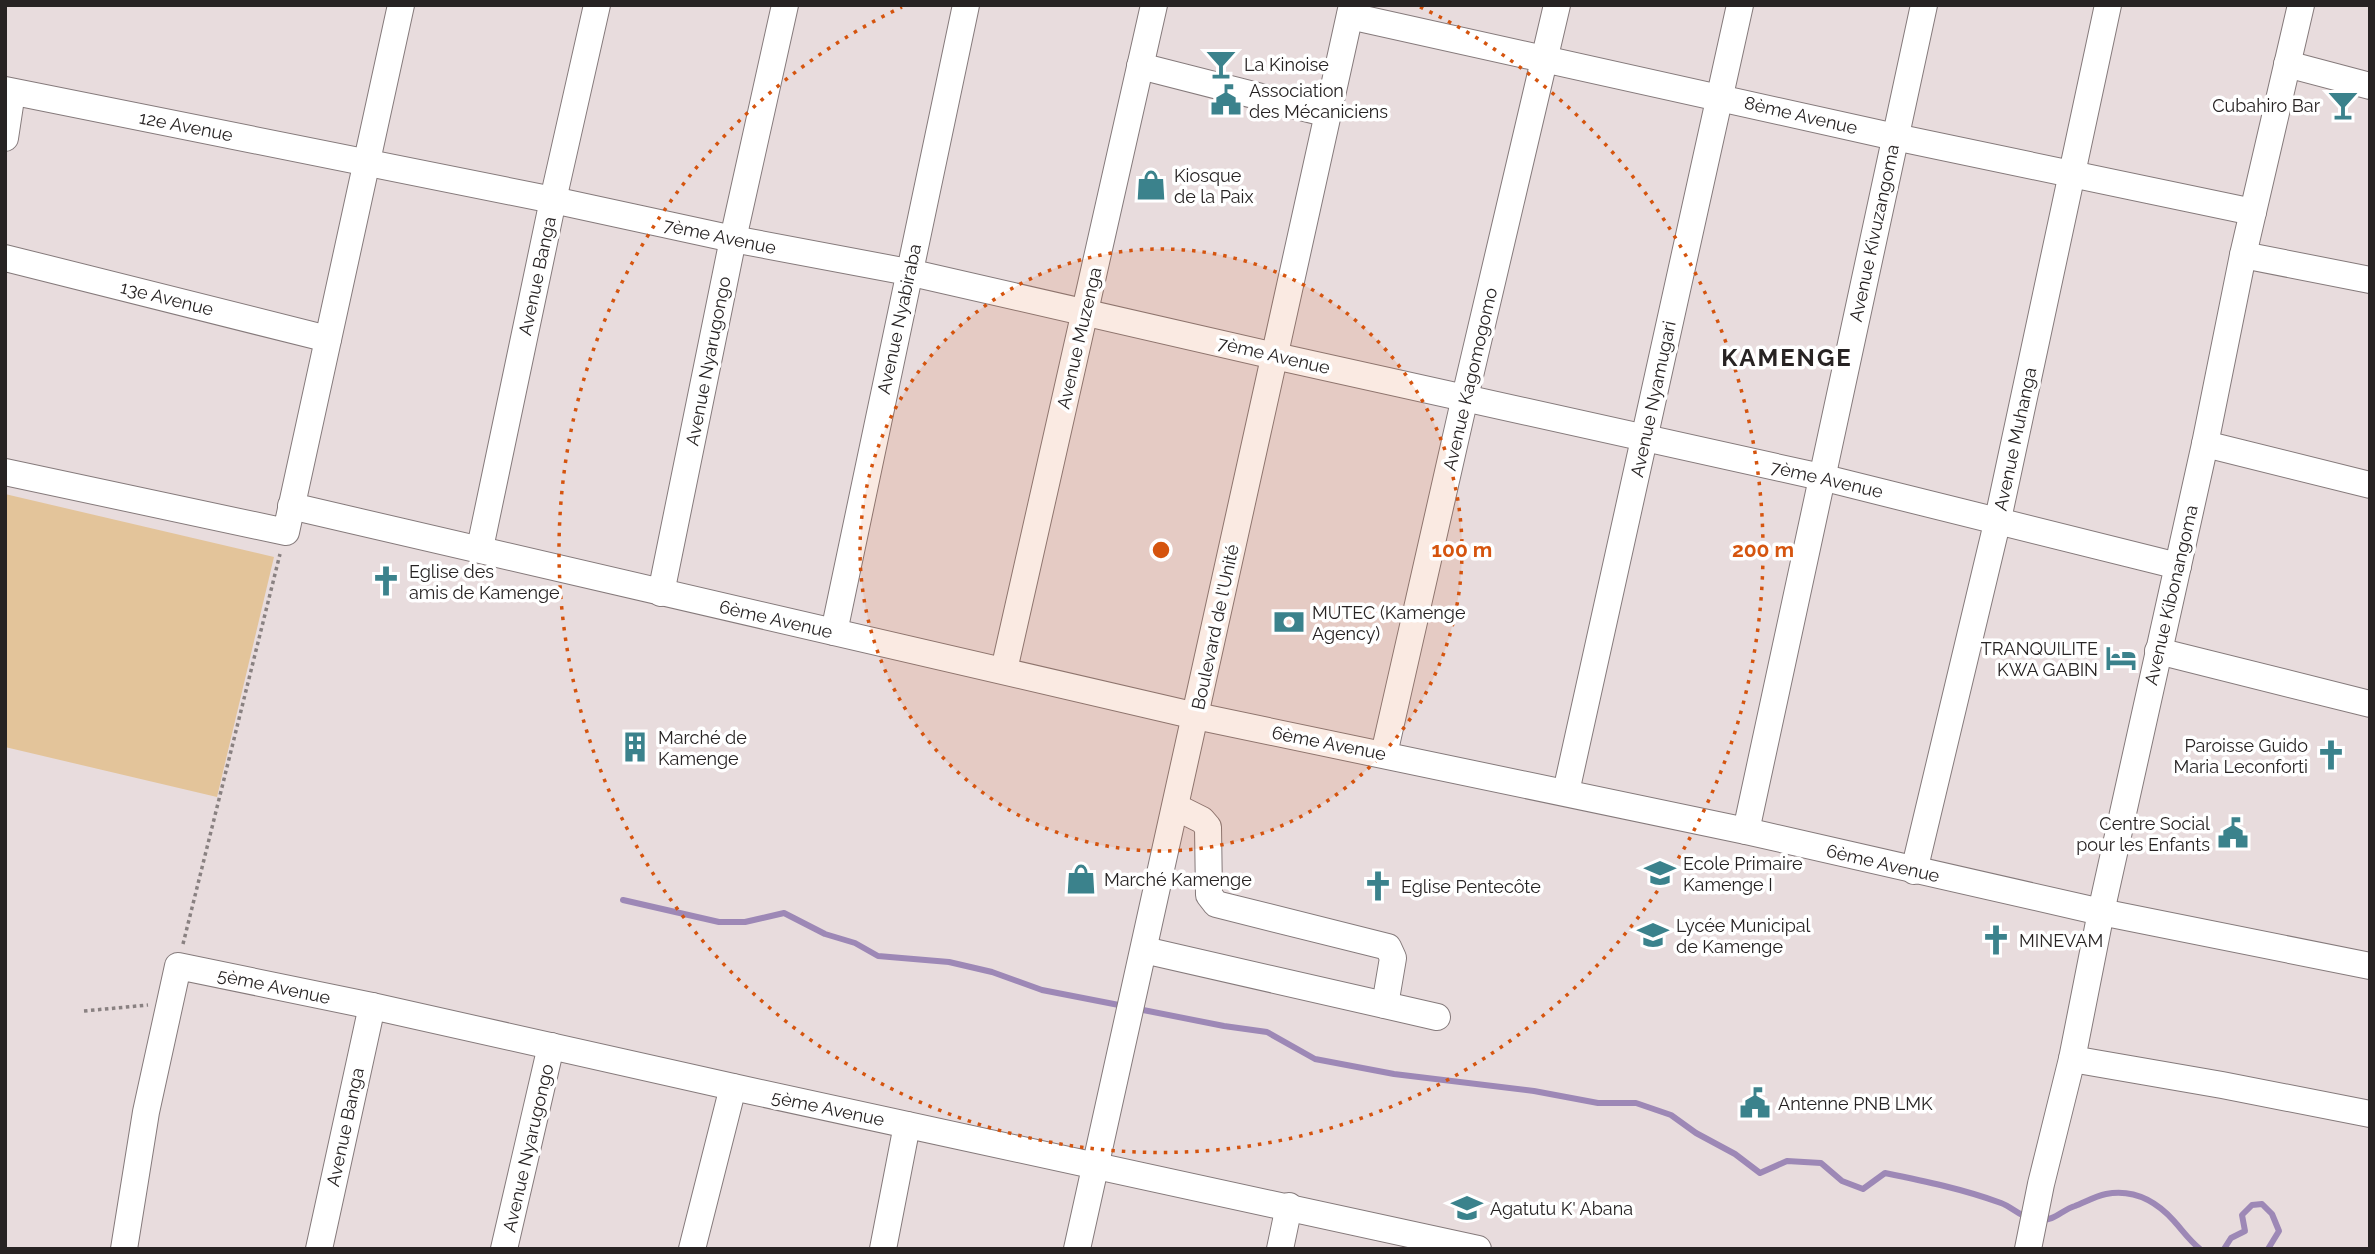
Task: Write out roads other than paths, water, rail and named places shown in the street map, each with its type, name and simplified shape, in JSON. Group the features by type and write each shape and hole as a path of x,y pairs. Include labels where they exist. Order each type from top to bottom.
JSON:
{"street":[{"name":"Avenue Banga","path":"480,548 597,5"},
{"name":"Avenue Nyarugongo","path":"661,593 733,239 785,5"},
{"name":"Avenue Nyabiraba","path":"834,632 966,5"},
{"name":"Avenue Muzenga","path":"1004,670 1154,5"},
{"name":"Avenue Kagomogomo","path":"1384,754 1557,5"},
{"name":"Avenue Nyamugari","path":"1566,792 1740,5"},
{"name":"Avenue Kivuzangoma","path":"1746,831 1924,5"},
{"name":"Avenue Muhanga","path":"1914,871 1998,519 2108,5"},
{"name":"Avenue Kibonangoma","path":"2029,1247 2205,444 2243,255 2301,5"},
{"path":"289,519 367,163 397,6"},
{"name":"8ème Avenue","path":"1351,10 1545,59 1895,137 2253,212"},
{"name":"Boulevard de l'Unité","path":"1077,1249 1351,10"},
{"path":"2287,64 2370,86"},
{"path":"1140,66 1328,114"},
{"path":"5,138 9,91"},
{"name":"12e Avenue","path":"9,91 367,163"},
{"name":"7ème Avenue","path":"367,163 733,239 908,272 1821,477 2178,566"},
{"path":"2243,255 2370,280"},
{"name":"13e Avenue","path":"5,258 328,339"},
{"path":"2205,444 2370,485"},
{"name":"6ème Avenue","path":"5,472 480,548 661,593 1196,716 1566,792 2101,912 2370,966"},
{"path":"2158,651 2370,704"},
{"path":"1175,807 1208,827 1209,895 1216,904 1388,947 1393,958 1385,1005"},
{"path":"1144,950 1437,1017"},
{"name":"5ème Avenue","path":"124,1249 146,1112 178,966 372,1006 1473,1248"},
{"name":"Avenue Banga","path":"318,1249 372,1006"},
{"name":"Avenue Nyarugongo","path":"504,1249 551,1046"},
{"path":"2072,1059 2370,1114"},
{"path":"692,1249 733,1087"},
{"path":"883,1249 907,1125"},
{"path":"1280,1249 1289,1206"}],"waterway":[{"path":"623,900 719,922 745,922 784,913 825,934 855,943 878,956 949,962 992,972 1042,990 1124,1006"},
{"path":"1138,1009 1267,1032 1315,1059 1394,1074 1534,1091 1598,1103 1636,1103 1671,1115 1696,1133 1735,1154 1760,1173 1787,1161 1821,1163 1842,1181 1863,1189 1885,1173 1972,1194 2001,1203 2030,1218"},
{"path":"2040,1220 2050,1219 2102,1195 2125,1193 2152,1202 2200,1249"},
{"path":"2224,1249 2231,1238 2245,1231 2242,1215 2252,1205 2262,1204 2272,1214 2279,1231 2268,1249"}],"place":[{"name":"La Kinoise","path":"1221,64"},
{"name":"Association des Mécaniciens","path":"1226,100"},
{"name":"Cubahiro Bar","path":"2343,105"},
{"name":"Kiosque de la Paix","path":"1151,185"},
{"name":"Eglise des amis de Kamenge","path":"386,581"},
{"name":"MUTEC (Kamenge Agency)","path":"1289,622"},
{"name":"TRANQUILITE KWA GABIN","path":"2121,658"},
{"name":"Marché de Kamenge","path":"635,747"},
{"name":"Paroisse Guido Maria Leconforti","path":"2331,755"},
{"name":"Centre Social pour les Enfants","path":"2233,833"},
{"name":"Ecole Primaire Kamenge I","path":"1660,873"},
{"name":"Marché Kamenge","path":"1081,879"},
{"name":"Eglise Pentecôte","path":"1378,886"},
{"name":"Lycée Municipal de Kamenge","path":"1653,935"},
{"name":"MINEVAM","path":"1996,940"},
{"name":"Antenne PNB LMK","path":"1755,1103"},
{"name":"Agatutu K' Abana","path":"1467,1208"}],"district":[{"name":"KAMENGE","path":"1787,357"}]}
